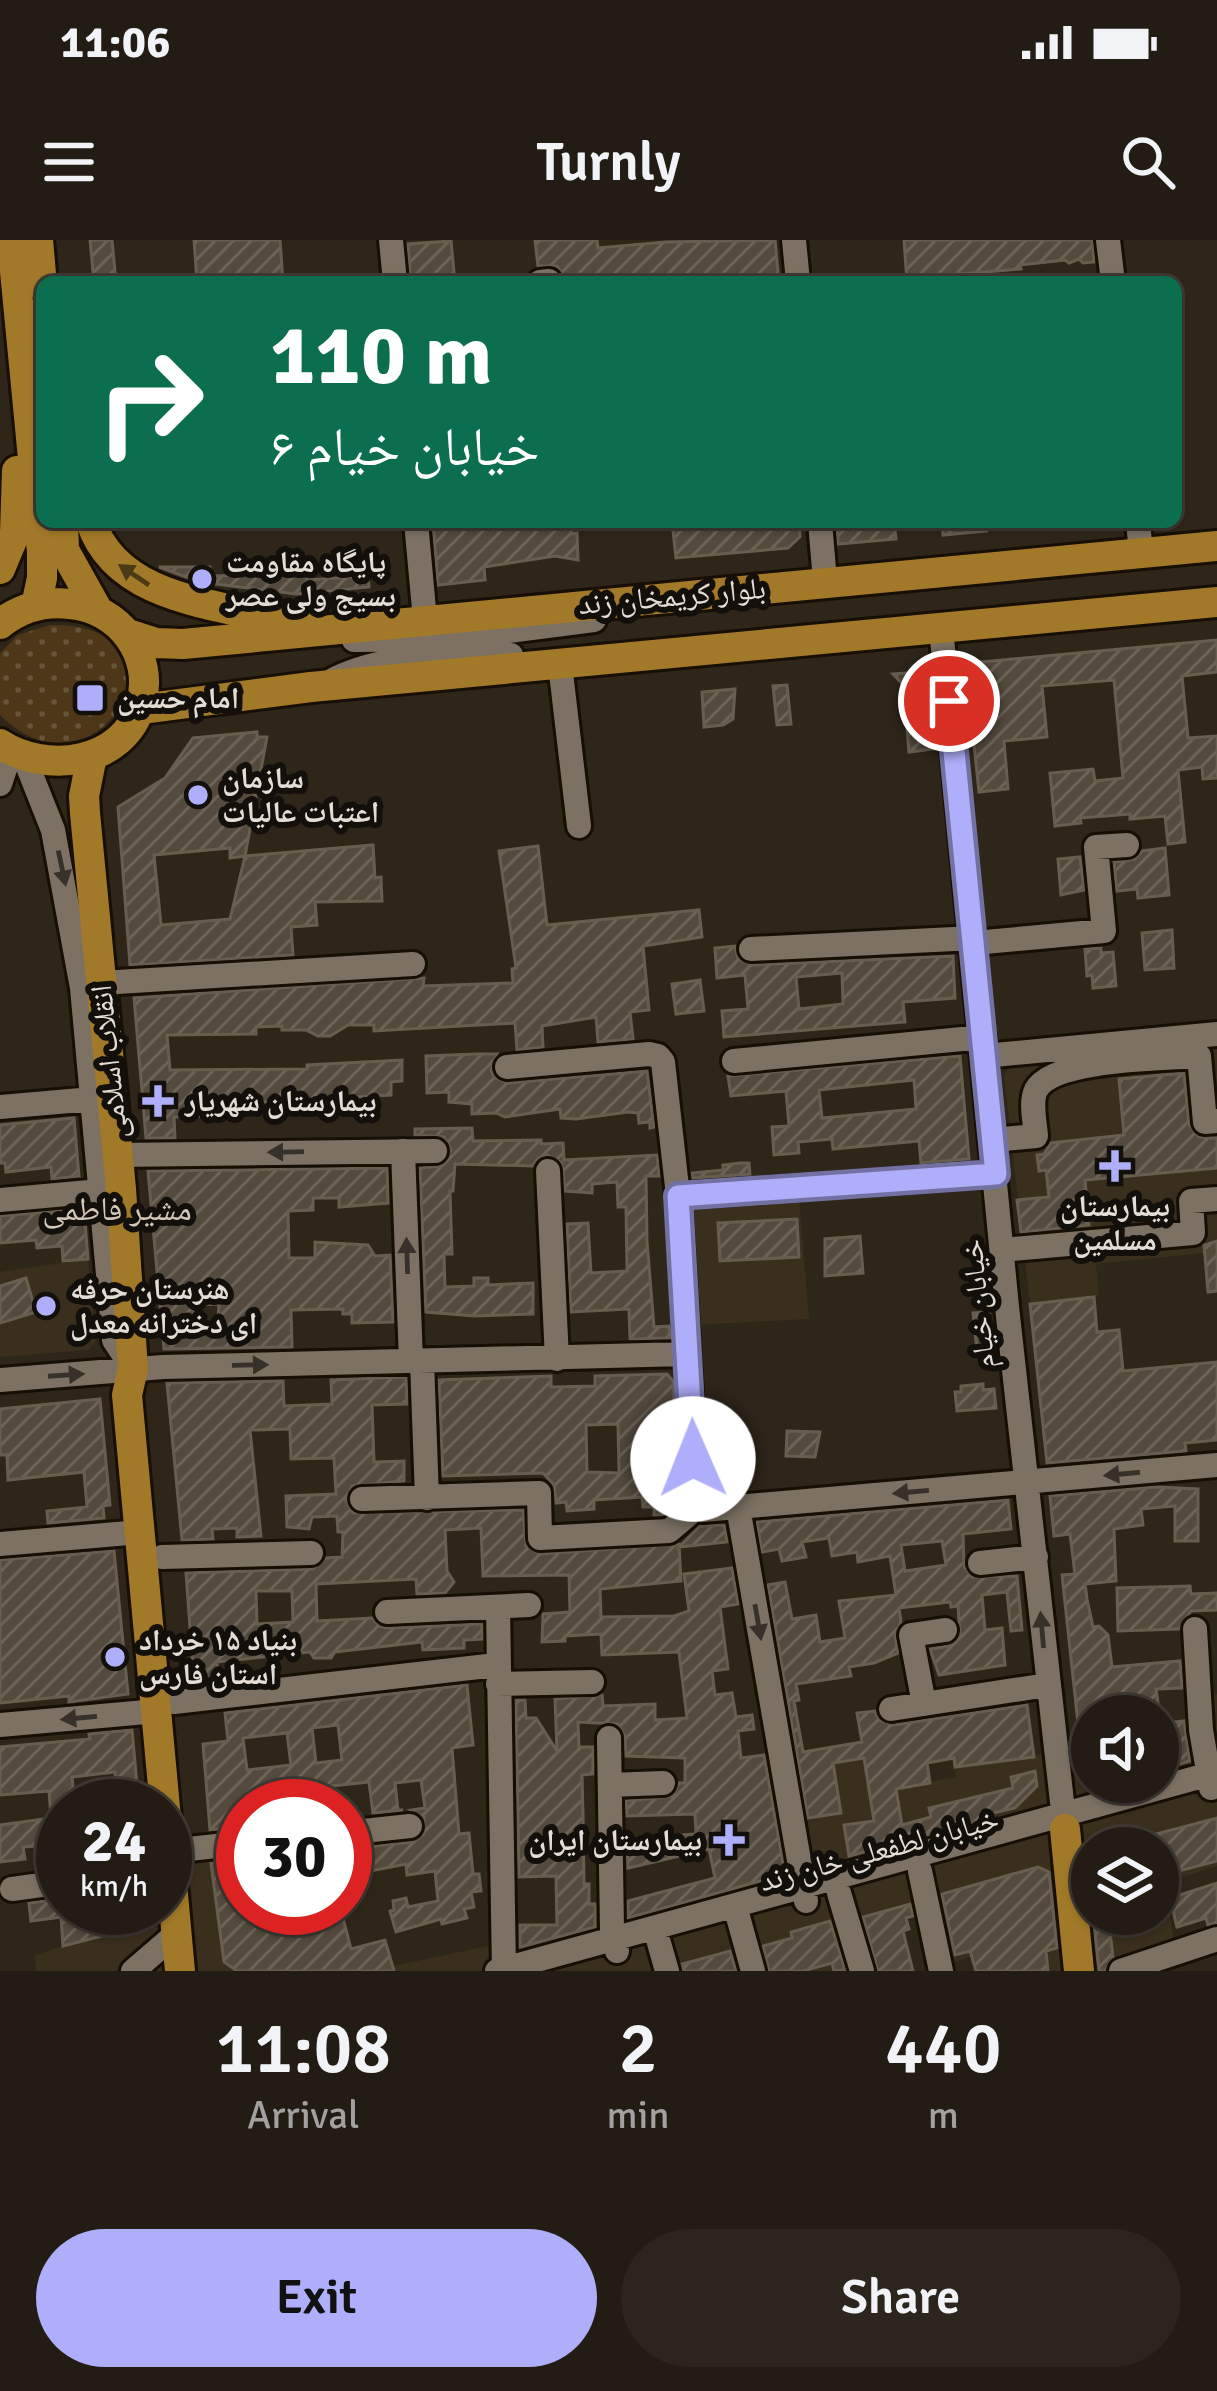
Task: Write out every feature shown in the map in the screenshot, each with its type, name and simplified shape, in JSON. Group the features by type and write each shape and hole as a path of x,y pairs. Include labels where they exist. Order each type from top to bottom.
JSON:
{"main road":[{"path":"12,240 36,485"},
{"path":"38,240 41,276"},
{"path":"0,569 15,533 19,495 8,383 22,328"},
{"path":"36,606 43,578 40,528"},
{"path":"63,528 64,550 97,609"},
{"path":"94,528 106,554 145,585 325,632"},
{"name":"بلوار کریمخان زند","path":"128,634 168,645 1217,546"},
{"name":"بلوار کریمخان زند","path":"140,709 322,686 1217,602"},
{"path":"0,624 36,606 57,603 97,609 128,634 143,670 140,709 126,731 92,756 68,761 12,751"},
{"path":"322,686 296,668 295,652 308,639 325,632"},
{"name":"انقلاب اسلامی","path":"92,756 84,796 101,983 102,1098 118,1155 110,1190 133,1369 146,1394 162,1557 170,1779"},
{"name":"انقلاب اسلامی","path":"133,1369 127,1395 140,1532 166,1706"},
{"path":"1065,1822 1079,1971"},
{"name":"انقلاب اسلامی","path":"177,1935 184,1970"},
{"name":"انقلاب اسلامی","path":"181,1935 184,1970"}],"street":[{"path":"391,240 394,276"},
{"path":"794,240 797,276"},
{"path":"1108,240 1112,276"},
{"path":"417,528 425,620"},
{"path":"821,528 825,581"},
{"path":"1139,528 1141,554"},
{"path":"325,632 344,640 446,640 567,622 1217,560"},
{"path":"322,686 356,668 410,658 505,656 1217,588"},
{"name":"خیابان خیام","path":"941,628 1047,1685 1065,1822"},
{"path":"560,664 579,826"},
{"path":"0,784 12,751"},
{"path":"0,1200 110,1190 102,1098 63,869 53,830 12,751"},
{"path":"751,950 1104,931 1096,848 1127,844"},
{"path":"101,983 413,964"},
{"path":"734,1061 1217,1034"},
{"path":"507,1067 658,1056 663,1062 678,1196 697,1507"},
{"path":"993,1140 1036,1136 1034,1097 1038,1085 1050,1077 1093,1065 1198,1056 1204,1121 1217,1121"},
{"path":"0,1107 102,1098"},
{"path":"403,1151 427,1498"},
{"path":"118,1155 435,1151"},
{"path":"548,1171 557,1359"},
{"path":"678,1196 996,1174"},
{"path":"1002,1250 1193,1233 1192,1202 1217,1199"},
{"path":"0,1380 133,1369 686,1354"},
{"path":"362,1499 539,1492 540,1538 669,1532 697,1507 1217,1465"},
{"path":"738,1507 805,1895"},
{"path":"0,1544 140,1532"},
{"path":"162,1557 311,1553"},
{"path":"980,1563 1036,1557"},
{"path":"388,1612 529,1606"},
{"path":"498,1607 501,1970 616,1947 1065,1822"},
{"path":"1195,1629 1213,1780"},
{"path":"924,1704 911,1635 945,1630"},
{"path":"0,1725 497,1674 592,1682"},
{"path":"891,1709 1047,1685"},
{"path":"609,1738 616,1947"},
{"name":"خیابان لطفعلی خان زند","path":"805,1895 839,1893 920,1871 1065,1822 1213,1780"},
{"path":"610,1785 663,1783"},
{"path":"372,1830 410,1826"},
{"path":"920,1871 941,1971"},
{"path":"12,1889 36,1886"},
{"path":"839,1893 862,1971"},
{"path":"737,1913 753,1971"},
{"name":"خیابان لطفعلی خان زند","path":"557,1971 616,1947 659,1943 737,1913"},
{"path":"133,1971 176,1935"},
{"path":"1121,1971 1217,1939"},
{"path":"659,1943 667,1971"}],"shaded area":[{"path":"50,625 96,632 122,652 128,678 120,706 100,729 71,742 37,739 0,715 0,653 18,635"},
{"name":"بیمارستان مسلمین","path":"1217,1041 1217,1241 1204,1242 1204,1253 1096,1264 1099,1296 1030,1304 1004,1075 1016,1060"},
{"path":"799,1196 809,1319 691,1325 686,1206"},
{"name":"هنرستان حرفه ای دخترانه معدل","path":"88,1259 96,1341 89,1350 0,1357 0,1272"},
{"path":"1217,1694 1217,1866 1179,1878 1179,1827 1071,1827 1071,1935 1173,1935 1177,1957 1128,1971 1012,1971 973,1956 941,1966 926,1912 856,1932 864,1966 845,1971 369,1971 493,1945 511,1925 557,1925 557,1905 615,1904 714,1878 718,1761 771,1754 791,1770 863,1758 857,1713 884,1710 897,1788 956,1777 955,1767 1071,1750 1071,1803 1179,1803 1179,1722 1194,1720 1202,1695"},
{"path":"216,1857 216,1935 309,1935 311,1956 355,1971 36,1971 35,1955 63,1946 62,1935 192,1935 192,1860"}],"building":[{"path":"90,240 112,240 115,276 93,276"},
{"path":"194,240 280,240 283,276 197,276"},
{"path":"535,240 597,240 598,248 775,240 778,276 562,276 557,266 538,266"},
{"path":"904,240 1092,240 1094,262 1065,260 1020,265 1021,269 907,276"},
{"path":"451,241 454,276 411,276 408,244"},
{"path":"433,528 572,528 572,534 577,533 578,560 555,556 484,567 485,580 438,585"},
{"path":"673,528 799,528 800,537 788,548 676,558"},
{"path":"837,528 895,528 896,539 838,544"},
{"path":"942,528 987,528 987,531 943,535"},
{"path":"159,567 210,567 210,576 307,574 307,580 368,576 369,587 296,594 200,582"},
{"path":"1217,640 1217,672 1182,676 1188,738 1217,736 1217,778 1203,779 1202,767 1178,770 1185,842 1168,844 1165,816 1080,818 1081,823 1055,826 1050,773 1093,769 1095,781 1123,778 1114,680 1042,686 1047,737 1004,741 1008,789 979,792 966,668 971,663"},
{"path":"919,672 927,681 933,749 909,752 906,717 914,716 912,694 893,674"},
{"path":"787,685 791,724 777,725 773,686"},
{"path":"735,689 733,719 704,727 702,692"},
{"path":"257,732 257,737 267,737 245,856 373,845 382,901 315,902 317,925 291,927 293,955 130,965 118,807 165,778 193,738","holes":["230,848 230,858 245,856 230,919 161,925 154,855"]},
{"path":"538,846 547,925 699,910 702,937 643,946 649,1010 630,1012 633,1039 598,1042 596,1017 542,1026 543,1047 517,1050 515,1023 374,1031 374,1025 348,1025 330,1036 282,1030 282,1026 256,1027 256,1034 167,1035 170,1070 307,1069 307,1065 402,1060 402,1081 391,1082 391,1095 353,1097 353,1105 258,1102 258,1113 174,1117 175,1138 146,1138 134,998 424,978 423,986 513,983 512,969 516,968 499,851"},
{"path":"1165,848 1169,895 1138,898 1137,889 1117,891 1114,862"},
{"path":"1080,857 1084,890 1061,895 1058,859"},
{"path":"1172,930 1174,968 1145,970 1142,933"},
{"path":"735,946 738,959 752,965 953,956 955,998 903,1002 905,1022 724,1037 722,1011 748,1009 745,975 717,978 715,948","holes":["842,973 843,1004 799,1009 796,977"]},
{"path":"1101,948 1101,953 1113,952 1116,986 1093,988 1092,975 1087,976 1085,949"},
{"path":"700,980 704,1011 676,1014 672,984"},
{"path":"497,1054 491,1070 507,1083 647,1071 654,1127 650,1128 650,1122 639,1123 638,1113 628,1112 576,1119 561,1118 560,1109 505,1117 472,1114 472,1104 449,1102 449,1092 427,1093 426,1056"},
{"path":"960,1056 969,1159 921,1163 919,1141 833,1149 832,1139 798,1142 799,1153 774,1155 772,1127 789,1126 786,1091 731,1096 728,1076","holes":["914,1080 916,1109 822,1118 819,1090"]},
{"path":"1184,1073 1189,1125 1199,1137 1217,1138 1217,1168 1085,1180 1089,1225 1021,1232 1017,1200 1049,1197 1046,1170 1039,1171 1037,1155 1044,1154 1051,1143 1124,1135 1119,1079"},
{"path":"74,1118 79,1176 52,1179 51,1167 6,1172 5,1163 0,1163 0,1125"},
{"path":"472,1128 473,1141 563,1143 564,1160 657,1155 659,1176 646,1176 647,1241 654,1327 669,1326 670,1338 630,1339 629,1309 571,1312 567,1224 588,1223 591,1273 627,1271 626,1207 618,1207 617,1182 592,1184 592,1193 565,1191 562,1163 548,1155 533,1166 455,1164 450,1191 452,1254 444,1254 445,1287 474,1286 474,1278 488,1278 488,1285 533,1283 533,1314 426,1312 420,1168 442,1166 451,1150 444,1137 415,1135 415,1129"},
{"path":"749,1163 750,1174 693,1178 692,1173"},
{"path":"387,1168 388,1203 339,1207 339,1198 313,1198 313,1210 288,1211 289,1258 315,1258 315,1242 368,1245 375,1256 390,1255 393,1322 352,1323 352,1314 343,1314 343,1309 291,1310 292,1347 164,1349 148,1171","holes":["219,1304 217,1332 194,1333 193,1305"]},
{"path":"84,1209 88,1259 63,1261 62,1246 37,1248 36,1240 0,1243 0,1216"},
{"path":"797,1219 799,1257 720,1261 718,1223"},
{"path":"860,1236 863,1273 825,1276 825,1239"},
{"path":"1217,1241 1217,1291 1208,1292 1204,1245"},
{"path":"26,1278 36,1312 0,1323 0,1286"},
{"path":"1094,1297 1097,1332 1119,1330 1123,1371 1217,1362 1217,1440 1185,1443 1186,1451 1047,1463 1030,1304"},
{"path":"989,1312 993,1349 977,1351 973,1313"},
{"path":"667,1374 673,1381 676,1504 663,1515 654,1515 654,1507 643,1507 642,1497 594,1500 594,1509 567,1511 566,1502 556,1503 554,1485 543,1473 443,1476 439,1380 551,1376 551,1387 595,1386 595,1376","holes":["618,1424 619,1473 587,1472 586,1425"]},
{"path":"406,1377 407,1404 372,1405 374,1462 404,1461 404,1481 352,1486 346,1501 353,1513 523,1510 526,1546 540,1554 679,1544 681,1581 600,1589 601,1617 674,1616 689,1611 684,1574 732,1568 738,1604 720,1607 728,1669 712,1671 715,1695 732,1693 736,1717 752,1715 754,1729 738,1731 741,1758 764,1755 785,1874 628,1918 628,1901 715,1878 709,1849 628,1868 627,1839 696,1834 695,1814 627,1816 626,1801 673,1796 679,1783 685,1783 685,1758 626,1756 625,1737 618,1724 578,1722 579,1747 593,1747 593,1774 582,1775 584,1884 589,1884 589,1904 595,1904 595,1927 520,1947 520,1925 557,1925 556,1876 519,1877 516,1700 525,1700 526,1718 536,1718 557,1751 555,1699 602,1695 603,1706 655,1704 655,1720 687,1718 679,1652 602,1655 601,1634 542,1642 543,1614 570,1612 569,1575 483,1576 481,1528 445,1530 447,1571 454,1582 445,1593 417,1594 416,1579 316,1584 317,1621 372,1618 388,1628 482,1624 482,1639 464,1640 464,1648 423,1650 422,1642 335,1652 331,1658 314,1658 310,1652 217,1662 218,1680 194,1683 186,1573 313,1569 326,1558 342,1557 343,1532 338,1532 337,1516 312,1517 309,1529 287,1527 286,1496 336,1494 334,1458 291,1459 290,1429 250,1430 261,1536 237,1537 237,1528 212,1529 213,1539 182,1540 167,1383 283,1381 284,1406 332,1404 331,1380","holes":["256,1591 292,1591 293,1622 257,1624"]},
{"path":"983,1384 983,1390 994,1389 996,1408 957,1411 955,1392 961,1392 961,1386"},
{"path":"100,1399 110,1505 103,1506 104,1518 48,1523 47,1511 87,1507 84,1472 8,1480 7,1455 0,1455 0,1409"},
{"path":"787,1431 820,1432 815,1457 786,1456"},
{"path":"1157,1487 1198,1489 1198,1541 1175,1541 1175,1506 1141,1509 1143,1525 1114,1529 1116,1581 1085,1584 1093,1627 1099,1626 1108,1635 1112,1667 1180,1661 1182,1688 1156,1689 1157,1695 1075,1695 1062,1575 1075,1574 1070,1534 1054,1536 1050,1496"},
{"path":"1008,1500 1011,1529 963,1534 964,1566 972,1577 1017,1576 1022,1630 1011,1631 1007,1592 982,1595 985,1630 1002,1628 1005,1665 939,1675 930,1649 949,1646 960,1637 958,1606 951,1607 950,1602 899,1608 898,1653 849,1667 851,1676 796,1684 799,1700 794,1701 803,1752 862,1742 857,1713 875,1711 879,1720 894,1725 1027,1705 1034,1757 955,1767 954,1758 927,1763 930,1783 896,1789 902,1825 931,1817 929,1808 1013,1788 1011,1777 1035,1771 1037,1786 1015,1808 905,1841 903,1833 878,1848 849,1856 844,1825 874,1821 864,1758 833,1763 841,1813 808,1818 768,1585 785,1582 792,1619 816,1615 820,1642 845,1638 839,1601 896,1595 890,1556 858,1562 857,1552 832,1556 829,1538 802,1542 806,1557 782,1561 779,1549 762,1552 757,1522","holes":["942,1541 946,1565 905,1571 901,1545"]},
{"path":"724,1525 727,1542 679,1547 700,1526"},
{"path":"114,1551 128,1694 69,1702 69,1696 0,1703 0,1560"},
{"path":"1190,1586 1191,1594 1217,1593 1217,1610 1191,1611 1179,1629 1118,1631 1117,1588"},
{"path":"467,1685 473,1745 452,1748 459,1834 469,1833 473,1874 479,1874 481,1891 471,1892 474,1907 464,1909 467,1918 442,1924 441,1919 396,1932 390,1911 393,1901 406,1898 408,1907 438,1901 435,1871 407,1875 406,1864 372,1871 372,1846 412,1842 424,1834 424,1817 411,1810 425,1808 421,1780 395,1783 398,1810 403,1810 373,1813 372,1779 216,1779 216,1829 210,1830 203,1744 228,1741 225,1713","holes":["338,1725 342,1760 316,1763 312,1728","287,1733 291,1765 247,1770 243,1738"]},
{"path":"1184,1721 1190,1761 1179,1764 1179,1722"},
{"path":"132,1730 137,1779 115,1779 115,1772 36,1779 36,1792 0,1795 0,1747 90,1739 89,1734"},
{"path":"1217,1818 1217,1861 1179,1871 1179,1828"},
{"path":"36,1820 36,1846 23,1847 25,1859 0,1862 0,1825"},
{"path":"211,1863 216,1863 216,1901"},
{"path":"1038,1867 1049,1872 1057,1948 1046,1951 1048,1971 976,1971 970,1951 955,1955 942,1894"},
{"path":"1217,1883 1217,1923 1208,1925 1206,1918 1179,1926 1179,1895"},
{"path":"36,1902 36,1920 31,1921 29,1903"},
{"path":"910,1904 913,1916 906,1918 909,1929 903,1931 913,1971 878,1971 863,1917"},
{"path":"830,1921 845,1970 834,1971 832,1963 803,1971 769,1971 763,1946"},
{"path":"62,1935 106,1935 63,1946"},
{"path":"220,1935 347,1935 351,1949 385,1940 394,1971 237,1971 224,1962"},
{"path":"1095,1935 1110,1935 1113,1957 1105,1971 1099,1971"},
{"path":"730,1951 736,1971 683,1971 682,1964"}],"place":[{"name":"پایگاه مقاومت بسیج ولی عصر","path":"202,579"},
{"name":"امام حسین","path":"90,698"},
{"name":"سازمان اعتبات عالیات","path":"198,795"},
{"name":"بیمارستان شهریار","path":"158,1101"},
{"name":"بیمارستان مسلمین","path":"1115,1166"},
{"name":"هنرستان حرفه ای دخترانه معدل","path":"46,1306"},
{"name":"بنیاد ۱۵ خرداد استان فارس","path":"115,1657"},
{"name":"بیمارستان ایران","path":"729,1840"}],"district":[{"name":"مشیر فاطمی","path":"117,1208"}],"route":[{"path":"693,1459 678,1196 996,1174 949,701"}]}
